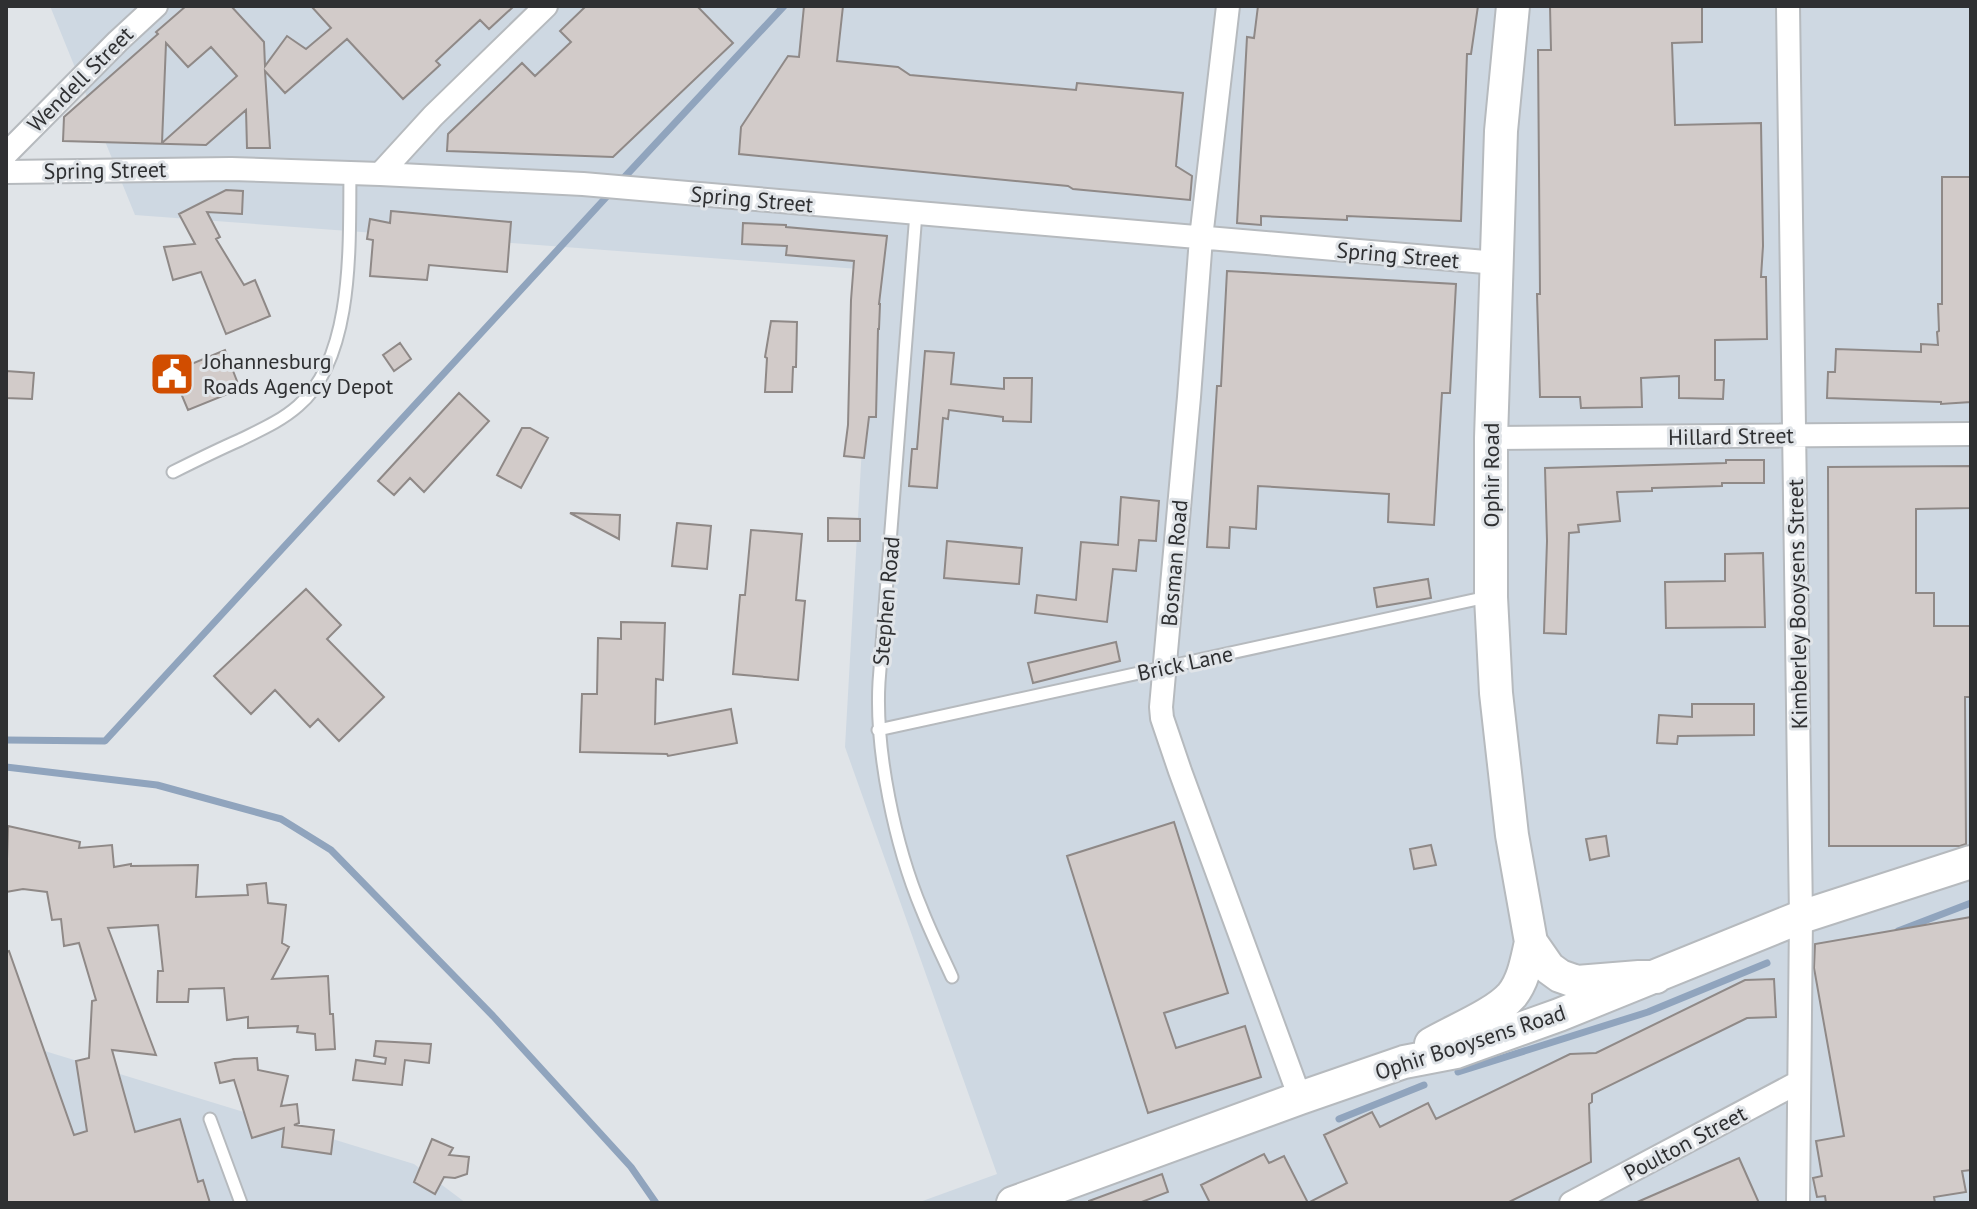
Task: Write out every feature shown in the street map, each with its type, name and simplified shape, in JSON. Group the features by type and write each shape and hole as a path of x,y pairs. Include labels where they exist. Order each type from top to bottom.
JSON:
{"street":[{"name":"Wendell Street","path":"6,154 156,6"},
{"path":"380,174 433,116 546,6"},
{"name":"Bosman Road","path":"1228,6 1201,238 1161,698 1162,718 1300,1098"},
{"name":"Ophir Road","path":"1513,6 1501,131 1491,438 1491,597 1502,751 1512,835 1531,942"},
{"name":"Kimberley Booysens Street","path":"1788,6 1801,917 1798,1203"},
{"name":"Spring Street","path":"6,172 231,169 583,184 1497,263"},
{"name":"Hillard Street","path":"1491,438 1971,434"},
{"name":"Ophir Booysens Road","path":"1019,1202 1404,1062 1456,1052 1559,1015 1801,917 1971,862"},
{"path":"1531,942 1549,968 1568,980 1587,982 1656,977"},
{"path":"1404,1062 1510,997 1525,967 1531,942"},
{"name":"Poulton Street","path":"1571,1203 1799,1082"}],"lane":[{"path":"173,472 272,424 299,406 314,388 329,362 339,328 349,254 350,173"},
{"name":"Stephen Road","path":"916,213 879,682 878,730 904,858 920,908 952,977"},
{"name":"Brick Lane","path":"878,730 1491,597"},
{"path":"210,1119 241,1203"}],"shaded area":[{"path":"50,6 1971,6 1971,1203 917,1203 997,1174 845,747 872,270 135,215"},
{"path":"6,961 35,1048 414,1164 466,1203 6,1203"}],"building":[{"path":"186,6 231,6 264,42 265,66 287,36 306,49 331,28 311,6 514,6 489,29 480,20 436,61 440,65 403,99 347,39 285,93 265,71 270,148 247,148 246,110 206,145 63,141 64,117 158,34 156,32","holes":["166,43 188,67 211,47 237,76 162,143"]},
{"path":"586,6 697,6 733,43 613,157 447,151 448,134 522,63 535,76 571,42 560,31"},
{"path":"804,6 843,6 837,61 898,67 910,75 1076,90 1077,83 1183,93 1176,166 1192,176 1190,200 739,154 741,127 788,56 799,57"},
{"path":"1258,6 1478,6 1471,54 1467,54 1461,221 1261,216 1261,225 1237,223 1247,37 1254,38"},
{"path":"1550,6 1702,6 1702,42 1672,43 1675,125 1761,123 1761,277 1766,277 1767,339 1715,340 1715,380 1724,380 1723,399 1679,398 1679,376 1641,378 1642,407 1581,408 1580,397 1540,397 1537,294 1540,294 1538,50 1551,50"},
{"path":"1942,177 1971,177 1971,402 1941,404 1827,398 1828,372 1835,372 1836,349 1921,352 1921,344 1938,345 1938,304 1942,304"},
{"path":"226,190 243,191 242,214 207,212 220,237 216,239 244,285 255,280 270,316 226,334 201,272 173,280 164,247 195,244 179,214"},
{"path":"391,211 511,222 507,272 429,265 427,280 370,276 373,240 367,239 370,219 390,223"},
{"path":"743,223 887,236 879,304 876,417 869,417 864,458 844,456 848,425 854,261 786,255 787,246 742,244"},
{"path":"1227,271 1456,284 1450,393 1442,393 1434,525 1388,522 1389,494 1258,486 1256,529 1230,527 1229,548 1207,547"},
{"path":"771,321 797,322 792,392 765,392 765,357"},
{"path":"400,343 411,359 394,371 383,355"},
{"path":"225,350 240,389 188,410 172,372"},
{"path":"925,351 954,353 951,384 1004,389 1004,378 1032,378 1031,422 1003,421 1003,417 949,410 948,419 943,418 937,488 909,486 912,449 917,449"},
{"path":"6,371 34,373 32,399 6,398"},
{"path":"459,393 489,421 424,492 410,478 394,495 378,481"},
{"path":"522,428 530,428 548,438 521,488 497,475"},
{"path":"1726,460 1764,460 1764,483 1722,483 1722,486 1617,492 1620,521 1578,525 1579,532 1569,533 1566,634 1544,633 1547,541 1545,468 1726,463"},
{"path":"1971,466 1971,508 1916,509 1916,593 1934,593 1934,626 1971,626 1971,697 1965,697 1966,844 1829,846 1828,467"},
{"path":"1121,497 1159,501 1156,541 1139,540 1136,571 1113,569 1107,622 1035,613 1037,595 1076,600 1081,542 1118,545"},
{"path":"570,513 620,515 619,539"},
{"path":"828,518 860,519 860,541 828,541"},
{"path":"677,523 711,526 707,569 672,566"},
{"path":"751,530 802,534 796,600 805,601 798,680 733,674 740,595 745,595"},
{"path":"947,541 1022,548 1019,584 944,578"},
{"path":"1763,553 1765,627 1666,628 1665,582 1725,581 1725,554"},
{"path":"1428,579 1431,598 1377,607 1374,588"},
{"path":"306,589 341,625 327,639 384,697 339,741 318,719 310,727 275,690 251,714 214,676"},
{"path":"621,622 665,623 663,680 656,679 655,724 731,709 737,743 668,756 580,752 582,694 597,694 598,638 621,639"},
{"path":"1116,642 1120,661 1033,683 1028,663"},
{"path":"1692,704 1754,704 1754,735 1678,736 1677,744 1657,743 1659,715 1692,717"},
{"path":"1174,822 1228,993 1164,1013 1176,1048 1245,1026 1261,1077 1148,1113 1067,856"},
{"path":"8,826 80,842 79,848 112,845 114,867 131,864 198,865 196,897 248,895 247,885 266,883 268,903 286,905 282,943 289,947 272,979 328,976 335,1049 316,1050 315,1034 297,1032 298,1026 248,1028 248,1017 227,1020 224,988 189,989 188,1002 157,1002 158,971 163,971 158,925 108,928 156,1055 112,1050 135,1132 180,1119 198,1182 203,1180 210,1203 6,1203 6,952 9,951 74,1135 87,1131 76,1061 89,1058 92,1001 96,1000 79,943 64,946 61,919 52,920 47,892 23,889 6,892"},
{"path":"1606,836 1609,856 1590,860 1586,839"},
{"path":"1431,845 1436,865 1414,869 1410,849"},
{"path":"1971,917 1971,1170 1962,1171 1966,1192 1934,1197 1935,1203 1826,1203 1825,1196 1817,1197 1813,1178 1822,1176 1816,1141 1844,1136 1814,968 1815,944"},
{"path":"1774,979 1776,1017 1747,1018 1592,1094 1589,1104 1591,1162 1507,1203 1308,1203 1347,1183 1324,1135 1372,1112 1380,1127 1428,1103 1436,1119 1570,1054 1596,1053 1745,980"},
{"path":"376,1041 431,1044 429,1063 405,1060 402,1085 353,1080 356,1060 385,1064 386,1058 374,1056"},
{"path":"257,1058 258,1070 288,1076 281,1106 297,1104 299,1123 294,1125 334,1130 331,1154 282,1147 284,1128 252,1138 234,1080 220,1083 215,1063"},
{"path":"432,1139 453,1148 449,1155 469,1157 467,1174 455,1178 444,1177 435,1194 414,1182"},
{"path":"1264,1154 1269,1163 1284,1156 1308,1203 1210,1203 1201,1185"},
{"path":"1739,1158 1759,1203 1635,1203 1704,1173"},
{"path":"1162,1174 1168,1192 1139,1203 1089,1203 1089,1201"}],"waterway":[{"path":"619,183 784,6"},
{"path":"6,740 105,741 611,192"},
{"path":"6,767 157,785 281,819 331,850 493,1016 631,1167 656,1203"},
{"path":"1898,931 1971,903"},
{"path":"1458,1072 1648,1012 1767,963"},
{"path":"1339,1119 1424,1085"}],"place":[{"name":"Johannesburg Roads Agency Depot","path":"172,374"}]}
